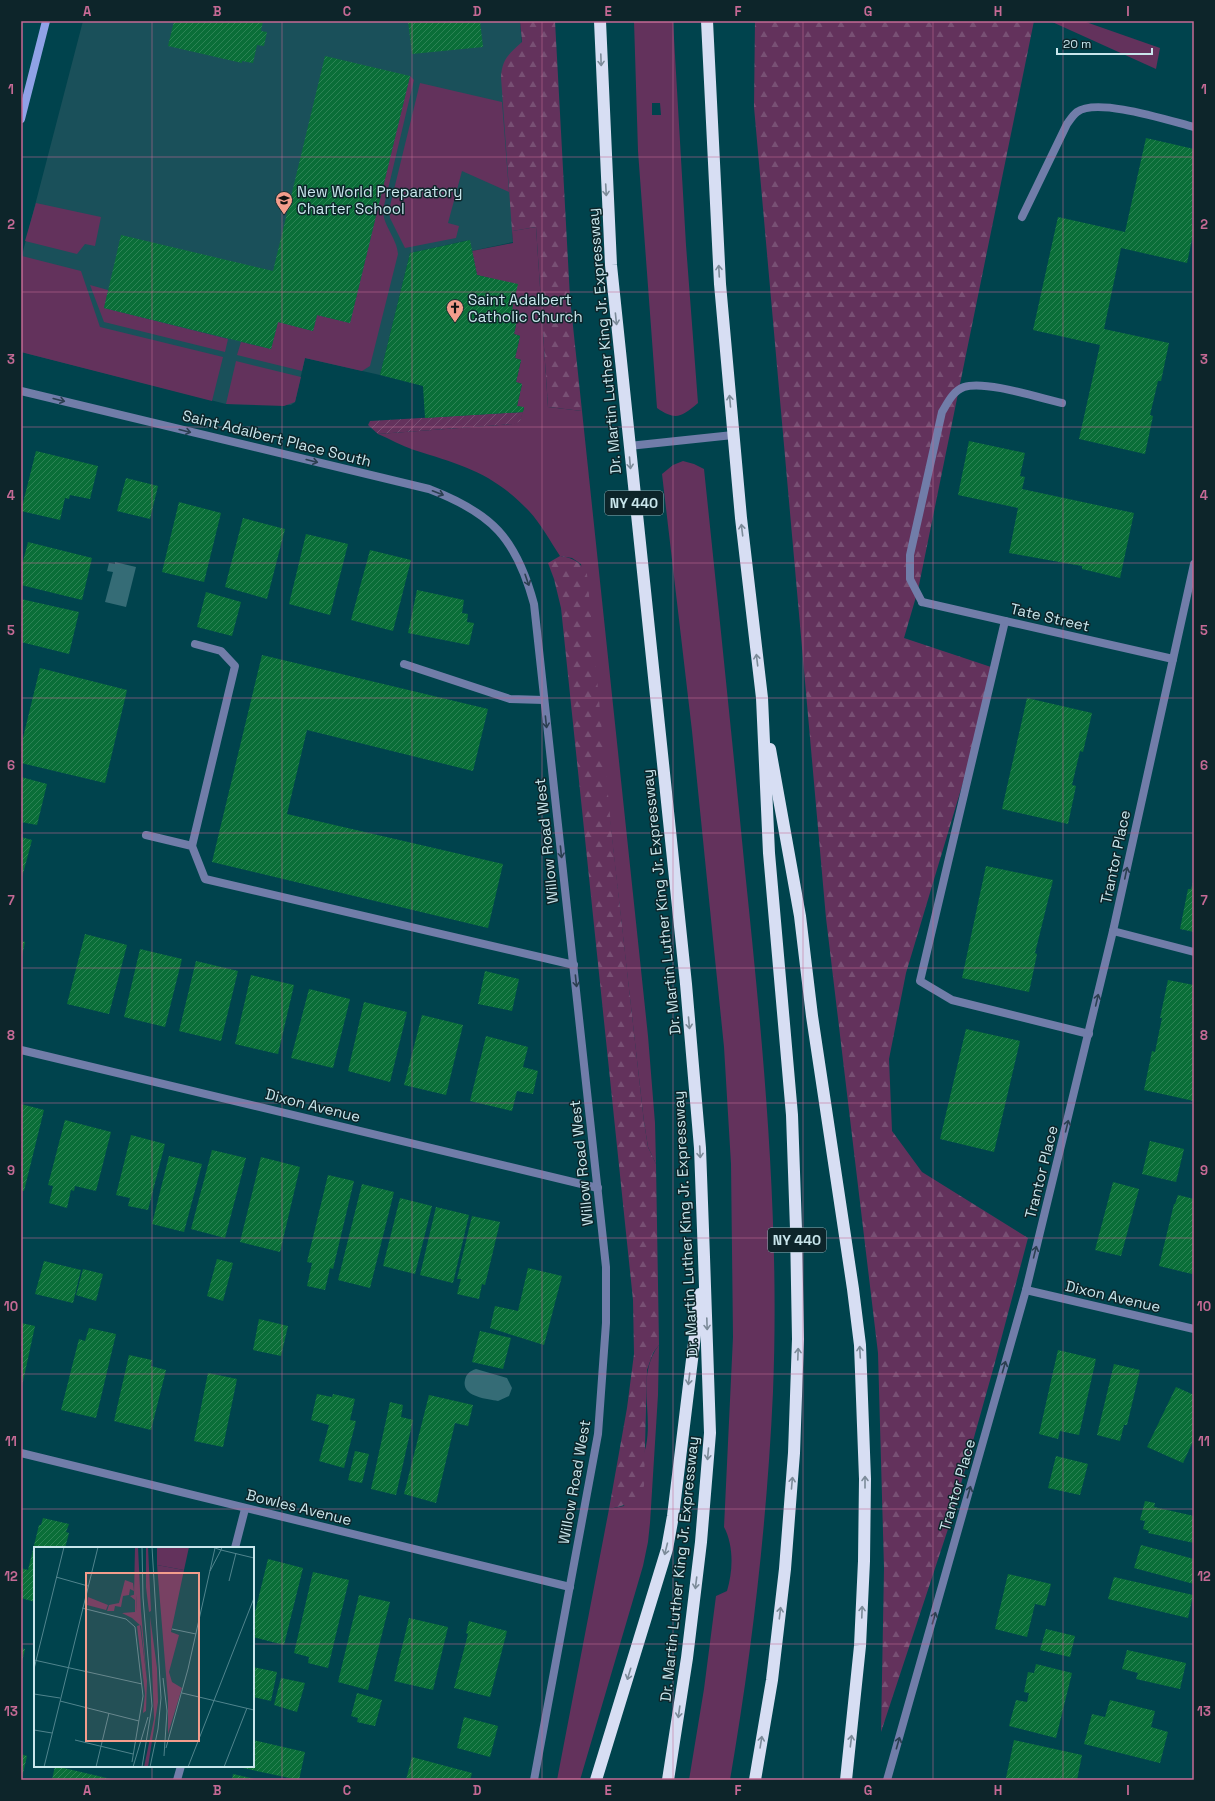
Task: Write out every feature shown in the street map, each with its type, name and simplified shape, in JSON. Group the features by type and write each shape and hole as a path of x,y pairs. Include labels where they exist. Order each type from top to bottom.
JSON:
{"highway":[{"name":"Dr. Martin Luther King Jr. Expressway","path":"600,21 611,264 686,984 700,1148 710,1433 701,1542 687,1658 668,1780"},
{"name":"NY 440","path":"707,21 718,254 733,435 762,698 769,853 792,1115 798,1339 794,1453 785,1569 772,1680 755,1780"},
{"path":"762,698 800,916 812,1016 860,1345 865,1479 864,1560 860,1646 846,1780"},
{"path":"596,1780 667,1549 673,1516 704,1257"}],"main road":[{"path":"21,119 46,21"}],"street":[{"path":"1022,217 1067,124 1078,111 1098,106 1126,110 1194,127"},
{"name":"Tate Street","path":"1062,403 986,385 965,387 952,395 942,412 910,556 910,579 922,602 1173,659"},
{"name":"Saint Adalbert Place South","path":"21,391 429,489 455,499 477,511 495,526 510,545"},
{"path":"629,446 733,435"},
{"name":"Willow Road West","path":"510,545 527,579 534,604 606,1267 606,1323 598,1434 534,1780"},
{"name":"Trantor Place","path":"887,1780 1026,1290 1113,931 1194,564"},
{"path":"1005,621 920,981 952,1000 1089,1034"},
{"path":"195,644 221,651 235,666 192,846 205,880 574,965"},
{"path":"404,664 510,699 544,700"},
{"path":"146,835 192,846"},
{"path":"1113,931 1194,952"},
{"name":"Dixon Avenue","path":"21,1050 598,1188"},
{"name":"Dixon Avenue","path":"1026,1290 1194,1330"},
{"name":"Bowles Avenue","path":"21,1453 570,1587"},
{"path":"235,1547 245,1508"},
{"path":"177,1780 181,1767"}],"shaded area":[{"name":"New World Preparatory Charter School","path":"83,21 520,21 536,227 512,231 513,242 472,251 469,240 410,253 380,375 305,358 295,402 291,405 226,404 21,352 21,259"},
{"path":"115,562 136,567 126,607 105,602 113,572 107,571 109,563 115,564"},
{"path":"476,1369 507,1378 512,1388 509,1396 498,1401 471,1394 465,1386 465,1380 469,1373"}],"green space":[{"path":"520,21 555,21 570,298 582,411 548,407 536,227 512,231 501,77 503,66 507,57 522,42"},
{"path":"634,21 673,21 686,245 698,403 687,412 678,416 669,415 657,408 638,151","holes":["652,103 660,103 661,115 652,115"]},
{"path":"755,21 1034,21 918,590 904,638 997,669 906,973 889,1059 892,1131 922,1172 1028,1238 950,1523 881,1732 884,1568 878,1353 826,918 754,107"},
{"path":"1050,21 1083,21 1160,48 1156,69"},
{"path":"410,76 414,80 383,210 385,221 397,248 398,254 370,366 362,371 305,358 302,371 237,355 241,342 271,349 278,322 313,331 317,315 350,323"},
{"path":"420,83 502,102 509,192 462,171 448,223 459,226 456,238 405,248 390,218 389,210"},
{"path":"36,203 101,217 95,246 85,244 77,254 25,241"},
{"path":"536,227 548,407 582,411 648,1036 655,1123 656,1164 648,1147 644,1122 581,564 572,558 560,556 529,511 516,498 489,479 462,466 410,448 378,434 513,424 520,420 524,408 517,406 522,384 516,382 521,360 515,358 520,336 514,334 519,311 512,309 517,285 477,275 472,251 513,243 512,231"},
{"path":"22,256 81,271 100,327 223,357 212,401 21,352"},
{"path":"90,285 108,290 104,308 228,339 225,352 104,322"},
{"path":"236,361 301,377 295,402 284,406 226,404"},
{"path":"523,412 520,421 514,424 378,434 368,425 370,421"},
{"path":"683,461 704,469 758,1001 764,1066 772,1196 775,1327 773,1392 767,1489 752,1635 730,1780 689,1780 704,1689 716,1596 727,1591 732,1559 730,1542 724,1527 733,1337 731,1164 724,1047 692,731 662,474 673,465"},
{"path":"560,556 576,561 582,566 587,574 612,836 644,1122 648,1147 656,1164 659,1345 653,1353 647,1370 644,1486 634,1500 621,1506 609,1509 627,1408 634,1354 633,1300 561,608 554,579 548,563"},
{"path":"659,1345 658,1395 650,1523 643,1566 580,1780 557,1780 609,1509 624,1506 644,1453 648,1433 646,1394 648,1369 652,1357"}],"building":[{"path":"174,21 263,21 261,31 267,32 264,46 257,45 253,63 242,61 242,63 168,46"},
{"path":"408,21 480,21 483,47 412,54"},
{"path":"325,56 410,76 350,323 317,315 313,331 278,322 271,349 104,308 121,235 273,271"},
{"path":"1146,138 1194,149 1192,224 1194,230 1187,263 1121,248 1104,329 1169,343 1161,381 1158,381 1150,415 1153,416 1145,454 1079,439 1100,345 1033,330 1058,217 1125,232"},
{"name":"Saint Adalbert Catholic Church","path":"470,240 477,275 518,284 512,309 519,311 514,334 520,336 515,358 521,360 516,382 522,384 517,406 524,407 523,412 425,418 423,386 380,375 410,253"},
{"path":"969,441 1025,453 1020,476 1025,477 1022,489 1134,513 1120,578 1082,569 1082,566 1009,553 1018,508 958,495"},
{"path":"36,451 98,466 90,499 70,495 69,499 65,498 60,520 21,511"},
{"path":"126,478 158,486 150,519 117,511"},
{"path":"179,502 221,513 204,582 162,572"},
{"path":"243,518 285,529 267,599 225,587"},
{"path":"306,534 348,544 330,615 289,604"},
{"path":"28,542 92,558 82,600 21,585 21,569"},
{"path":"370,550 411,560 393,631 351,620"},
{"path":"417,590 464,600 462,613 468,614 467,622 474,623 469,645 408,633"},
{"path":"206,592 241,602 232,636 197,627"},
{"path":"21,599 79,612 69,654 21,642"},
{"path":"262,655 488,709 473,771 307,730 287,814 503,864 488,928 212,862"},
{"path":"40,668 127,690 105,783 21,763 21,746"},
{"path":"1027,698 1092,713 1083,752 1080,751 1072,785 1076,786 1068,824 1002,809"},
{"path":"21,777 47,784 37,825 21,822"},
{"path":"21,837 32,840 21,881"},
{"path":"986,866 1053,880 1035,953 1037,954 1029,992 962,978"},
{"path":"1194,878 1194,932 1180,929 1188,889 1191,889"},
{"path":"85,934 127,945 109,1014 67,1004"},
{"path":"21,941 25,942 22,956 21,956"},
{"path":"140,949 182,959 165,1027 124,1017"},
{"path":"196,961 238,971 221,1041 179,1031"},
{"path":"485,971 519,979 512,1011 478,1004"},
{"path":"251,975 294,985 278,1054 235,1044"},
{"path":"1168,980 1194,985 1194,1101 1144,1090 1152,1051 1155,1052"},
{"path":"309,989 350,999 333,1068 291,1058"},
{"path":"364,1002 407,1012 390,1082 348,1071"},
{"path":"422,1015 463,1025 446,1095 404,1085"},
{"path":"966,1029 1020,1041 994,1152 940,1139"},
{"path":"486,1036 528,1047 523,1067 538,1071 533,1094 517,1091 512,1111 470,1101"},
{"path":"21,1104 44,1110 24,1191 21,1191"},
{"path":"65,1120 111,1132 96,1191 75,1186 74,1191 71,1190 67,1208 49,1203 53,1186 48,1185"},
{"path":"131,1135 165,1144 148,1210 128,1206 130,1198 116,1195"},
{"path":"1150,1141 1184,1149 1176,1182 1142,1174"},
{"path":"212,1150 246,1158 225,1238 191,1229"},
{"path":"169,1156 202,1164 184,1232 152,1224"},
{"path":"261,1157 300,1167 280,1252 240,1242"},
{"path":"328,1175 354,1181 333,1269 330,1268 325,1290 307,1286 312,1263 307,1262"},
{"path":"1113,1182 1139,1189 1121,1256 1095,1250"},
{"path":"362,1184 394,1192 370,1288 338,1280"},
{"path":"1178,1195 1194,1199 1194,1266 1192,1274 1159,1266 1174,1204"},
{"path":"400,1198 432,1206 415,1274 383,1266"},
{"path":"436,1207 469,1215 453,1283 420,1275"},
{"path":"472,1216 500,1222 485,1285 482,1284 479,1299 457,1294 461,1279 457,1279"},
{"path":"217,1259 233,1263 223,1301 207,1296"},
{"path":"44,1261 81,1270 73,1303 35,1294"},
{"path":"528,1268 562,1276 544,1345 490,1328 495,1306 518,1311"},
{"path":"83,1269 103,1274 96,1301 76,1295"},
{"path":"259,1319 288,1326 281,1356 253,1350"},
{"path":"21,1323 35,1326 22,1386 21,1386"},
{"path":"89,1328 116,1334 96,1418 61,1410 79,1339 85,1341"},
{"path":"480,1331 511,1338 503,1369 472,1362"},
{"path":"1058,1350 1096,1359 1079,1435 1060,1431 1058,1439 1039,1434"},
{"path":"129,1355 152,1360 151,1366 166,1370 151,1430 114,1421"},
{"path":"1114,1364 1140,1370 1127,1425 1124,1425 1120,1441 1097,1435"},
{"path":"208,1373 237,1379 223,1447 194,1441"},
{"path":"1176,1387 1194,1395 1194,1439 1183,1463 1147,1447"},
{"path":"317,1394 332,1397 333,1394 355,1399 350,1420 356,1421 344,1468 319,1461 329,1425 311,1420"},
{"path":"429,1395 473,1405 468,1426 455,1423 436,1503 404,1494"},
{"path":"390,1402 403,1405 401,1417 413,1420 396,1495 371,1489"},
{"path":"355,1451 369,1454 362,1483 348,1480"},
{"path":"1056,1456 1088,1464 1080,1495 1048,1488"},
{"path":"1145,1501 1155,1503 1154,1507 1194,1516 1194,1543 1148,1533 1149,1531 1143,1529 1145,1521 1140,1520"},
{"path":"43,1518 69,1524 66,1532 69,1533 65,1547 34,1547 34,1602 21,1598 21,1568 28,1570 39,1525 41,1525"},
{"path":"1141,1545 1194,1559 1194,1584 1134,1568"},
{"path":"268,1559 303,1568 284,1645 254,1637 254,1616"},
{"path":"313,1572 349,1580 328,1668 308,1663 309,1657 294,1653"},
{"path":"1008,1574 1051,1584 1045,1606 1035,1604 1027,1637 995,1629"},
{"path":"1114,1577 1193,1595 1188,1618 1108,1599"},
{"path":"359,1595 390,1602 368,1690 338,1682"},
{"path":"409,1618 448,1627 433,1690 394,1681"},
{"path":"469,1621 507,1631 490,1697 454,1688 468,1634 466,1633"},
{"path":"1046,1629 1075,1636 1070,1657 1040,1650"},
{"path":"21,1648 25,1649 22,1662 21,1662"},
{"path":"1127,1650 1186,1663 1180,1689 1136,1679 1138,1673 1122,1669"},
{"path":"1036,1664 1072,1673 1056,1738 1009,1726 1016,1700 1027,1702 1029,1693 1024,1692 1028,1672 1034,1673"},
{"path":"254,1667 277,1672 271,1701 254,1697"},
{"path":"281,1678 305,1683 297,1712 274,1705"},
{"path":"357,1693 382,1700 375,1726 357,1722 358,1718 351,1716"},
{"path":"1110,1700 1155,1711 1151,1727 1168,1732 1160,1763 1084,1744 1092,1714 1105,1717"},
{"path":"464,1717 498,1726 490,1757 457,1748"},
{"path":"254,1740 305,1752 299,1780 238,1767 254,1767"},
{"path":"1014,1740 1082,1755 1077,1780 1015,1780 1006,1778"},
{"path":"21,1754 27,1756 22,1778 21,1778"},
{"path":"412,1757 472,1773 470,1780 406,1780"},
{"path":"55,1767 111,1779 111,1780 52,1780"},
{"path":"233,1774 255,1779 255,1780 232,1780"}],"place":[{"name":"New World Preparatory Charter School","path":"284,215"},
{"name":"Saint Adalbert Catholic Church","path":"455,323"}]}
